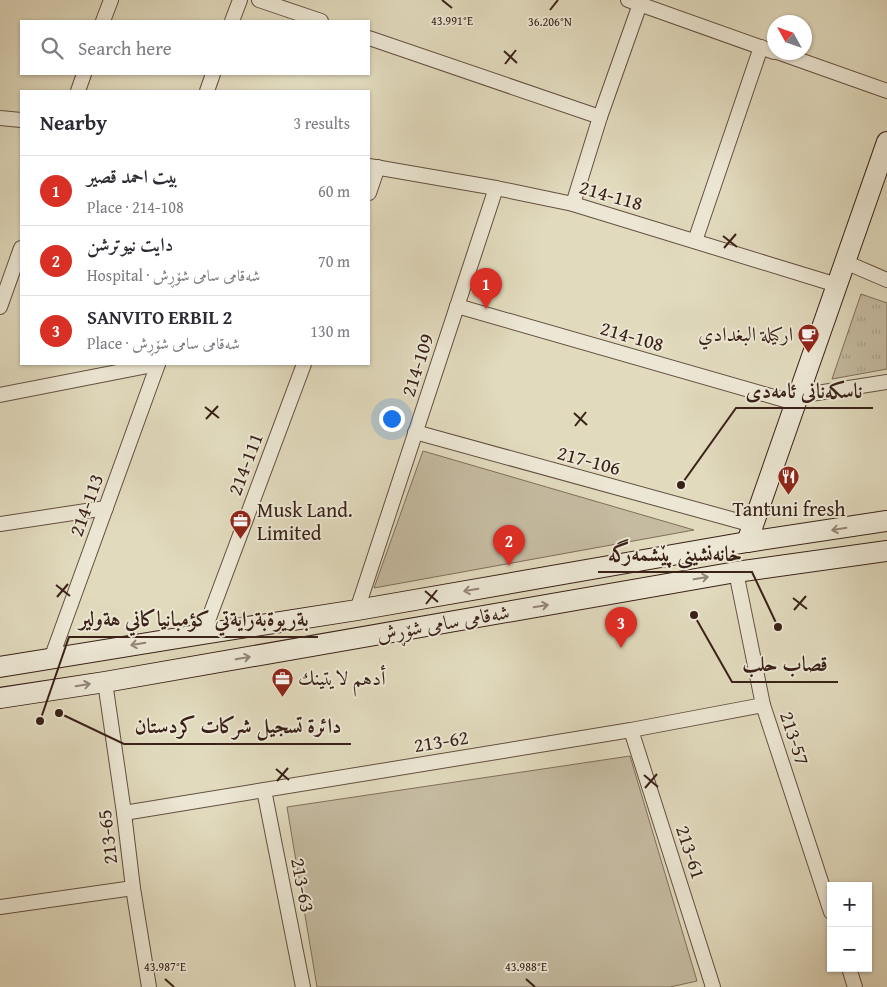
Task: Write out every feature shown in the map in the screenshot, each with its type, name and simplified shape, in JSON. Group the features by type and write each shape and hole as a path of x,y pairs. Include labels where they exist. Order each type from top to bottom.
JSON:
{"main road":[{"path":"750,534 887,142"},
{"name":"شەقامی سامی شۆڕش","path":"0,667 357,610 750,534 887,521"},
{"name":"شەقامی سامی شۆڕش","path":"0,698 105,682 736,572 887,551"}],"street":[{"path":"103,20 111,0"},
{"path":"232,20 240,0"},
{"path":"259,0 318,20"},
{"path":"574,204 634,2 767,49"},
{"path":"370,38 600,117"},
{"path":"695,241 767,60"},
{"path":"799,60 887,91"},
{"path":"78,90 84,75"},
{"path":"207,90 213,75"},
{"path":"0,118 20,120"},
{"path":"370,188 374,167"},
{"name":"214-118","path":"374,167 496,188 574,204 837,285"},
{"name":"214-109","path":"357,610 496,188"},
{"path":"0,307 20,251"},
{"path":"845,262 887,280"},
{"name":"214-108","path":"457,306 797,400"},
{"path":"0,395 153,365"},
{"name":"214-113","path":"51,659 158,365"},
{"name":"214-111","path":"202,634 304,365"},
{"path":"797,400 887,382"},
{"name":"217-106","path":"415,432 750,534"},
{"path":"0,524 106,508"},
{"name":"213-57","path":"736,572 763,706 827,900"},
{"name":"213-65","path":"105,682 124,813 132,888 150,987"},
{"name":"213-62","path":"124,813 631,730 763,706"},
{"name":"213-61","path":"631,730 713,987"},
{"name":"213-63","path":"264,790 303,987"},
{"path":"0,907 132,888"},
{"path":"850,972 855,987"}],"green space":[{"path":"861,294 887,303 887,369 832,379"},
{"path":"423,451 694,530 374,588"},
{"path":"630,756 697,981 670,987 317,987 287,807"}],"place":[{"name":"بيت احمد قصير","path":"486,309"},
{"name":"اركيلة البغدادي","path":"809,353"},
{"name":"ناسکەنانی ئامەدی","path":"681,485"},
{"name":"Tantuni fresh","path":"789,496"},
{"name":"Musk Land. Limited","path":"241,540"},
{"name":"دايت نيوترشن","path":"509,566"},
{"name":"قصاب حلب","path":"694,615"},
{"name":"خانەنشینی پێشمەرگە","path":"778,627"},
{"name":"SANVITO ERBIL 2","path":"621,648"},
{"name":"أدهم لايتينك","path":"282,697"},
{"name":"دائرة تسجيل شركات كردستان","path":"59,713"},
{"name":"بةريوةبةرايةتي كؤمبانياكاني هةولير","path":"40,721"}]}
